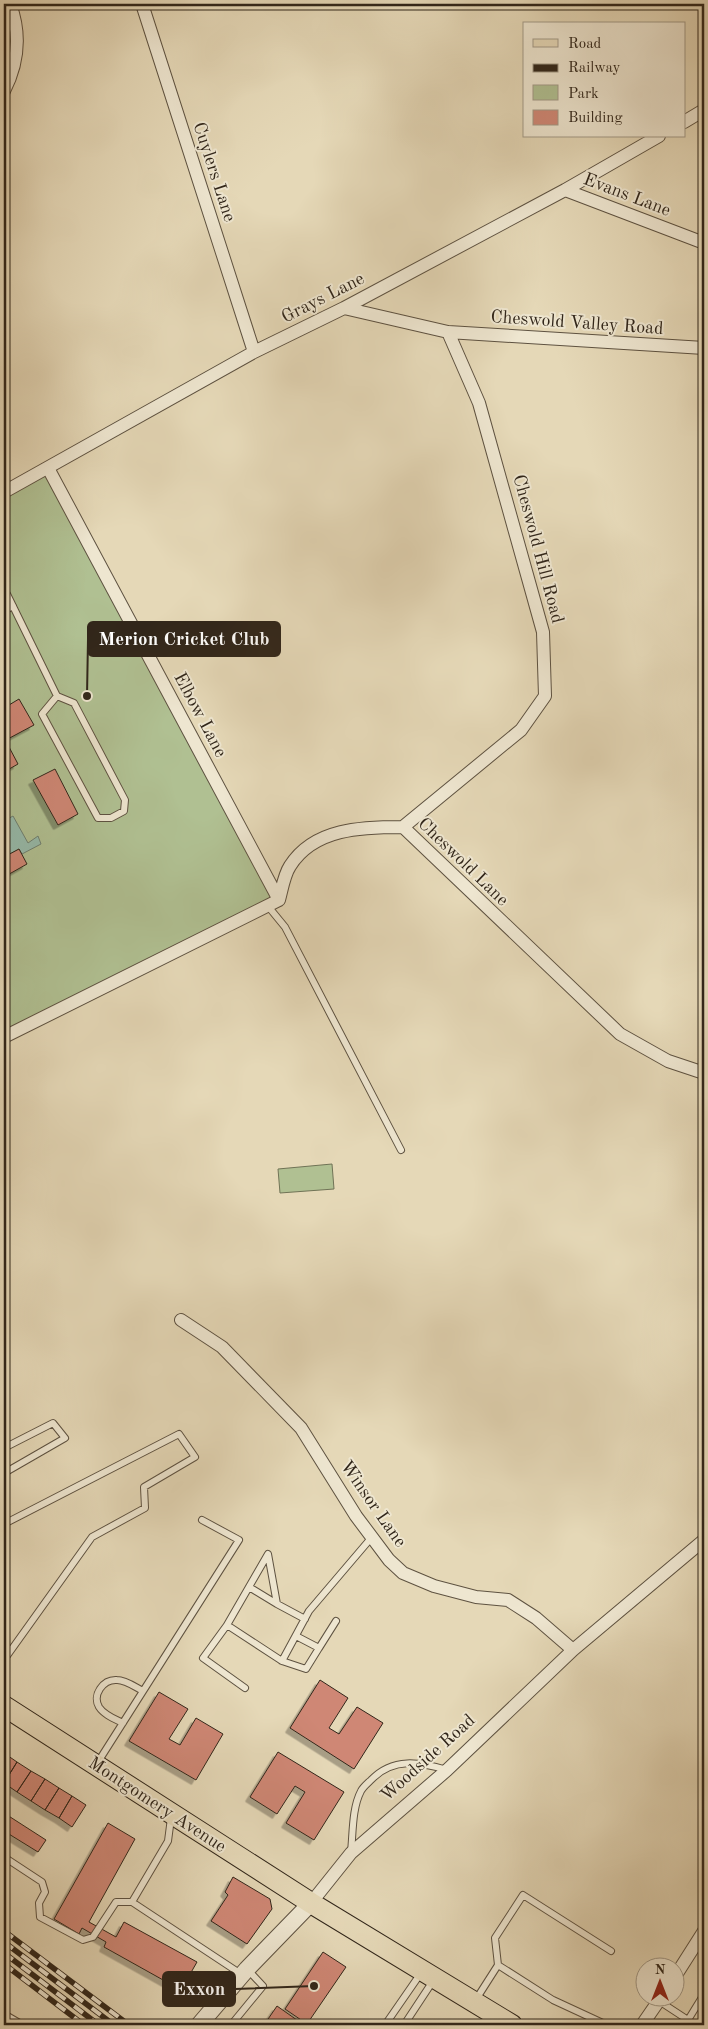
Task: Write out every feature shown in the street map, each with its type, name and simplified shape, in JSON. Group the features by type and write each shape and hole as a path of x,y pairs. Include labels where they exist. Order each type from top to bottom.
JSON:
{"main road":[{"name":"Montgomery Avenue","path":"4,1706 310,1903 512,2025"}],"street":[{"path":"4,91 10,79 17,54 18,34 10,4"},
{"name":"Cuylers Lane","path":"142,4 254,352"},
{"path":"686,121 704,110"},
{"name":"Grays Lane","path":"4,492 254,352 344,308 565,190 656,138"},
{"name":"Evans Lane","path":"565,190 704,243"},
{"path":"344,308 448,332"},
{"name":"Cheswold Valley Road","path":"448,332 704,348"},
{"name":"Cheswold Hill Road","path":"402,828 521,730 545,696 543,632 480,403 448,332"},
{"name":"Elbow Lane","path":"48,468 273,902"},
{"name":"Cheswold Lane","path":"273,902 288,868 304,848 350,829 402,828 620,1034 668,1061 704,1073"},
{"path":"4,1037 273,902"},
{"name":"Winsor Lane","path":"181,1320 222,1347 301,1428 356,1516 403,1573 434,1586 476,1596 508,1600 536,1618 573,1650"},
{"name":"Woodside Road","path":"200,2025 245,1972 310,1903 351,1854 446,1770 573,1650 704,1540"},
{"path":"686,1959 704,1931"},
{"path":"642,2025 655,2006"}],"lane":[{"path":"4,592 13,606 57,696 74,703 125,800 124,811 111,818 98,818 42,714 57,696"},
{"path":"4,611 13,606"},
{"path":"273,902 401,1150"},
{"path":"4,1448 53,1424 65,1438 6,1472 4,1467"},
{"path":"4,1524 179,1434 195,1457 144,1487 145,1508 92,1537 4,1660"},
{"path":"96,1765 239,1540 202,1520"},
{"path":"282,1661 305,1619 372,1537"},
{"path":"245,1688 203,1658 227,1625 268,1554 277,1604"},
{"path":"249,1587 305,1619"},
{"path":"227,1625 282,1661 306,1669 336,1621"},
{"path":"296,1636 319,1648"},
{"path":"123,1723 103,1712 99,1707 97,1695 100,1689 110,1680 116,1679 143,1691"},
{"path":"351,1854 355,1814 361,1791 377,1774 401,1762 422,1763 446,1770"},
{"path":"132,1902 168,1841 172,1814"},
{"path":"4,1857 42,1882 45,1892 39,1903 40,1917 83,1940 93,1937 116,1902 132,1902 245,1972 263,1986 231,2025"},
{"path":"475,2002 498,1966 495,1938 522,1894 611,1950"},
{"path":"498,1966 553,2000 607,2025"},
{"path":"385,2025 429,1974"},
{"path":"404,2025 429,1974"},
{"path":"668,2006 687,2023 704,1994"},
{"path":"4,2014 23,2025"}],"green space":[{"path":"48,468 279,900 4,1037 4,492"},
{"path":"332,1164 334,1189 280,1193 278,1169"}],"shaded area":[{"path":"13,816 28,843 38,836 41,844 22,854 19,849 4,857 4,821"}],"building":[{"path":"19,699 34,725 4,741 4,708"},
{"path":"9,747 18,764 4,772 4,750"},
{"path":"55,769 78,814 58,825 33,780"},
{"path":"19,849 27,864 4,877 4,857"},
{"path":"320,1680 348,1698 329,1728 339,1734 357,1707 383,1723 354,1769 290,1728"},
{"path":"159,1692 188,1709 169,1739 180,1745 196,1718 223,1734 196,1780 129,1741"},
{"path":"278,1752 344,1792 314,1840 286,1823 305,1792 295,1786 277,1814 250,1797"},
{"path":"4,1753 17,1762 4,1783"},
{"path":"17,1762 31,1771 17,1792 4,1783"},
{"path":"31,1771 45,1779 31,1801 17,1792"},
{"path":"45,1779 59,1788 45,1810 31,1801"},
{"path":"59,1788 72,1796 59,1818 45,1810"},
{"path":"72,1796 86,1805 72,1827 59,1818"},
{"path":"4,1813 46,1840 38,1852 4,1831"},
{"path":"108,1823 135,1839 89,1922 116,1937 124,1922 197,1962 181,1990 104,1947 106,1942 82,1928 79,1934 54,1919"},
{"path":"233,1877 270,1899 272,1909 247,1944 211,1921 228,1895 225,1892"},
{"path":"323,1952 346,1967 307,2024 285,2009"},
{"path":"277,2006 304,2025 264,2025"}],"railway":[{"path":"4,1931 129,2025"},
{"path":"4,1942 114,2025"},
{"path":"4,1953 99,2025"},
{"path":"4,1964 84,2025"}],"place":[{"name":"Merion Cricket Club","path":"87,696"},
{"name":"Exxon","path":"314,1986"}]}
